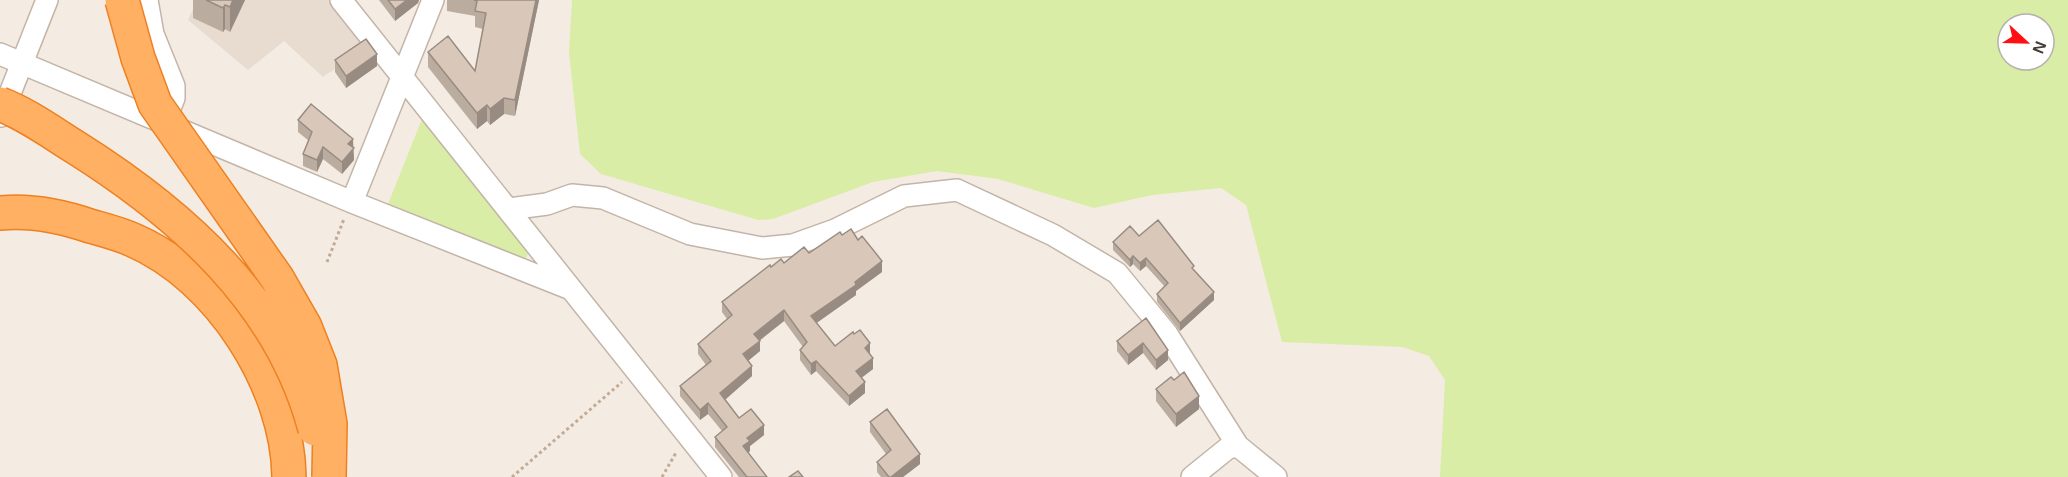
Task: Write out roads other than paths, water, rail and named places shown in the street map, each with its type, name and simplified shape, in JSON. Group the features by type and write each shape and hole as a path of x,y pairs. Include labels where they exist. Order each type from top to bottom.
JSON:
{"highway":[{"path":"122,0 138,58 155,104 277,278 305,327 320,365 330,424 328,477"},
{"path":"0,104 110,169 165,211 225,265 260,311 284,352 312,421 328,477"},
{"path":"0,213 22,211 77,222 134,240 179,267 215,302 250,346 274,399 289,450 289,477"}],"street":[{"path":"0,118 47,0"},
{"path":"147,0 153,34 174,86 174,98 165,123"},
{"path":"341,0 721,477"},
{"path":"352,202 433,0"},
{"path":"0,54 352,202 571,289"},
{"path":"509,209 547,204 572,195 603,198 690,234 762,248 793,245 835,230 904,196 957,190 1053,235 1117,273 1167,334 1238,446 1276,477"},
{"path":"1192,477 1228,448 1238,446"}]}
